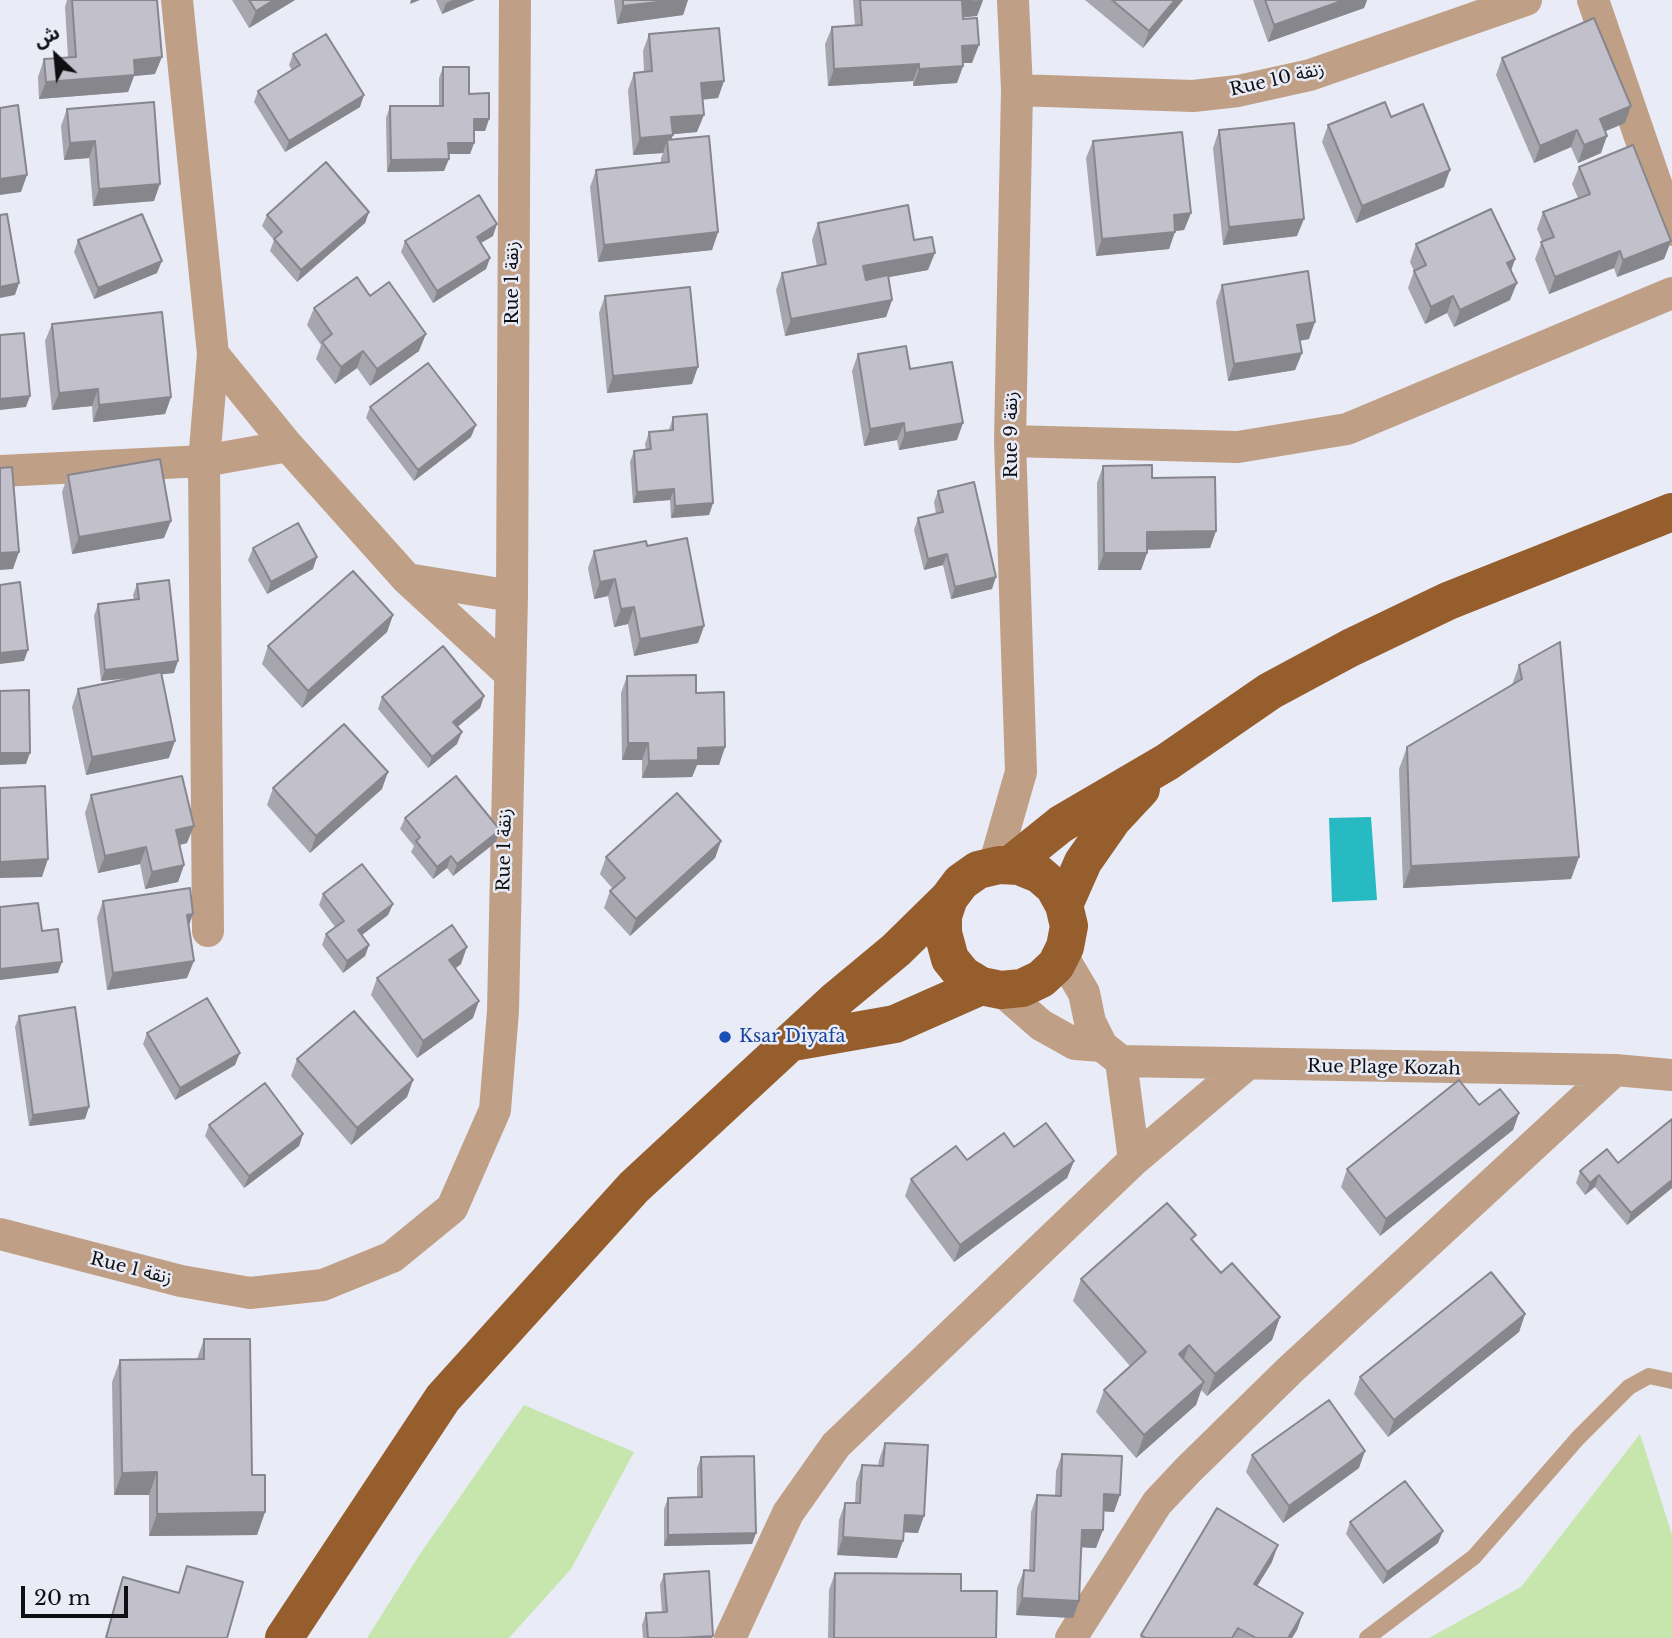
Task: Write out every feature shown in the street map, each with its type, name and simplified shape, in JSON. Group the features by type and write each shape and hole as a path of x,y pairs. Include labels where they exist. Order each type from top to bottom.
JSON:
{"main road":[{"path":"1002,866 1061,824 1167,762 1270,691 1350,648 1448,601 1672,512"},
{"path":"1065,905 1083,862 1113,819 1167,762"},
{"path":"284,1638 443,1398 634,1187 949,898 961,882 978,870 1002,866 1039,874 1054,887 1065,905 1069,926 1061,954 1056,965 1041,979 1022,988 991,988 895,1024 793,1042"},
{"path":"949,898 943,916 945,946 950,959 963,975 991,988"}],"street":[{"path":"177,0 213,354 204,461 208,931"},
{"name":"Rue 1 زنقة","path":"0,1234 167,1278 250,1293 323,1286 392,1256 452,1208 495,1110 503,1011 508,672 512,596 515,0"},
{"name":"Rue 9 زنقة","path":"1002,866 1021,772 1010,441 1017,90 1013,0"},
{"name":"Rue 10 زنقة","path":"1017,90 1193,96 1238,91 1310,75 1526,0"},
{"path":"1593,0 1672,230"},
{"path":"1010,441 1238,447 1347,429 1672,293"},
{"path":"213,354 288,446 407,579 508,672"},
{"path":"0,471 204,461 288,446"},
{"path":"407,579 512,596"},
{"path":"1061,954 1084,993 1090,1022 1111,1054 1134,1160"},
{"name":"Rue Plage Kozah","path":"991,988 1041,1025 1075,1044 1111,1054 1245,1066 1615,1070 1672,1074"},
{"path":"730,1638 788,1513 836,1445 1134,1160 1245,1066"},
{"path":"1071,1638 1157,1503 1290,1370 1615,1070"}],"lane":[{"path":"1367,1638 1474,1557 1578,1438 1629,1387 1649,1376 1672,1381"}],"green space":[{"path":"524,1405 634,1452 571,1569 509,1638 367,1638 420,1554"},
{"path":"1640,1434 1672,1535 1672,1638 1429,1638 1521,1587"}],"water":[{"path":"1371,817 1377,900 1332,902 1329,818"}],"building":[{"path":"72,0 157,0 162,57 134,60 135,75 46,82 44,59 76,57"},
{"path":"249,0 274,0 256,11"},
{"path":"623,0 675,0 623,6"},
{"path":"860,0 972,0 962,1 963,19 977,18 979,45 962,46 963,66 919,69 919,64 834,69 832,27 862,25"},
{"path":"1112,0 1175,0 1149,31"},
{"path":"1265,0 1344,0 1274,25"},
{"path":"1594,18 1631,106 1600,119 1607,136 1584,145 1577,130 1540,146 1502,58"},
{"path":"719,28 724,81 701,83 704,115 671,117 673,135 640,138 634,73 652,71 649,34"},
{"path":"326,34 364,95 289,141 258,91 300,65 293,54"},
{"path":"443,67 469,67 469,94 489,93 489,119 474,119 474,143 448,143 449,159 391,160 390,106 443,106"},
{"path":"154,102 160,184 99,189 95,141 70,143 67,109"},
{"path":"1385,102 1391,117 1423,104 1450,170 1362,206 1328,125"},
{"path":"18,105 27,175 0,179 0,108"},
{"path":"1294,123 1304,219 1229,227 1219,130"},
{"path":"1182,132 1191,213 1174,215 1175,232 1102,239 1093,141"},
{"path":"709,136 718,232 604,245 596,170 669,162 667,140"},
{"path":"1633,145 1671,241 1623,260 1620,251 1555,277 1541,242 1554,237 1543,212 1590,194 1579,167"},
{"path":"326,162 369,212 301,270 274,239 282,232 267,215"},
{"path":"479,195 497,224 477,237 490,258 437,291 405,241"},
{"path":"908,205 914,240 932,237 935,253 863,266 866,280 888,275 892,300 791,319 782,273 826,264 818,223"},
{"path":"1491,209 1515,259 1507,263 1517,283 1460,310 1453,296 1431,307 1414,271 1426,265 1416,244"},
{"path":"7,214 19,283 0,287 0,215"},
{"path":"142,214 162,261 98,288 78,240"},
{"path":"1308,271 1315,322 1297,325 1302,353 1234,364 1222,285"},
{"path":"357,277 370,296 389,282 426,334 377,369 363,351 341,367 322,342 332,334 314,308"},
{"path":"690,287 698,367 613,376 605,296"},
{"path":"162,312 171,397 99,405 98,389 59,393 52,324"},
{"path":"24,333 30,396 0,399 0,335"},
{"path":"906,346 910,369 952,362 963,423 905,433 904,423 870,429 858,354"},
{"path":"428,363 476,425 418,470 370,407"},
{"path":"707,414 713,503 675,506 674,489 637,492 634,451 651,449 649,432 673,430 673,417"},
{"path":"160,459 171,521 79,537 68,475"},
{"path":"1152,465 1152,478 1215,477 1216,531 1147,532 1147,553 1104,553 1103,466"},
{"path":"12,467 19,552 0,553 0,468"},
{"path":"974,482 996,577 955,587 947,554 928,559 918,518 943,512 938,491"},
{"path":"298,523 317,557 271,582 253,548"},
{"path":"687,538 704,626 640,639 634,607 621,609 615,579 600,582 594,551 646,541 647,546"},
{"path":"353,571 393,615 308,691 268,646"},
{"path":"169,580 178,661 105,670 98,604 139,599 137,584"},
{"path":"20,582 28,650 0,653 0,585"},
{"path":"1560,642 1579,857 1411,866 1407,747 1522,679 1519,665"},
{"path":"443,646 484,696 453,722 462,732 432,757 382,697"},
{"path":"161,672 175,741 92,757 78,689"},
{"path":"696,675 696,693 724,692 725,747 698,748 698,760 649,761 648,743 628,743 627,676"},
{"path":"29,690 30,753 0,753 0,691"},
{"path":"344,724 388,772 316,836 273,788"},
{"path":"182,776 194,826 176,830 184,865 152,872 146,847 105,856 91,795"},
{"path":"456,776 500,830 457,864 451,856 437,867 416,841 420,837 405,818"},
{"path":"45,786 48,859 0,862 0,788"},
{"path":"677,793 721,841 636,919 610,891 625,878 606,857"},
{"path":"362,864 393,904 358,930 369,945 347,961 326,934 344,921 323,894"},
{"path":"190,888 193,914 187,915 194,961 113,973 103,901"},
{"path":"38,903 42,931 58,929 62,962 0,969 0,907"},
{"path":"452,925 467,947 449,960 479,1001 423,1041 377,978"},
{"path":"207,998 240,1053 180,1088 147,1033"},
{"path":"75,1007 89,1107 33,1115 19,1016"},
{"path":"354,1011 413,1080 357,1128 297,1059"},
{"path":"1459,1080 1479,1105 1500,1089 1519,1113 1386,1219 1347,1169"},
{"path":"265,1083 303,1134 249,1176 209,1125"},
{"path":"1672,1119 1672,1180 1631,1213 1599,1175 1590,1183 1580,1171 1607,1149 1618,1163"},
{"path":"1046,1123 1074,1161 960,1245 911,1179 956,1146 967,1160 1004,1133 1014,1147"},
{"path":"1167,1203 1196,1235 1191,1239 1221,1273 1232,1263 1280,1317 1215,1374 1189,1345 1179,1354 1204,1382 1144,1435 1104,1390 1146,1352 1081,1279"},
{"path":"1491,1272 1525,1314 1394,1420 1360,1377"},
{"path":"204,1339 250,1339 252,1475 265,1475 265,1512 157,1514 157,1472 122,1473 120,1360 204,1359"},
{"path":"1329,1400 1365,1451 1289,1506 1252,1455"},
{"path":"885,1443 928,1445 924,1516 905,1515 903,1541 843,1537 845,1503 860,1503 862,1465 883,1466"},
{"path":"1062,1454 1122,1456 1120,1495 1104,1494 1103,1530 1082,1530 1079,1601 1022,1598 1024,1570 1034,1571 1037,1495 1061,1496"},
{"path":"754,1456 756,1533 668,1535 668,1498 702,1497 701,1457"},
{"path":"1405,1481 1443,1531 1387,1572 1350,1522"},
{"path":"1217,1508 1278,1545 1254,1584 1303,1613 1288,1638 1256,1638 1238,1628 1232,1638 1146,1638 1141,1635"},
{"path":"187,1566 243,1582 227,1638 106,1638 123,1577 179,1593"},
{"path":"709,1571 713,1636 648,1638 646,1613 667,1612 664,1574"},
{"path":"835,1573 961,1574 961,1591 997,1591 996,1638 834,1638"}],"place":[{"name":"Ksar Diyafa","path":"725,1037"}]}
